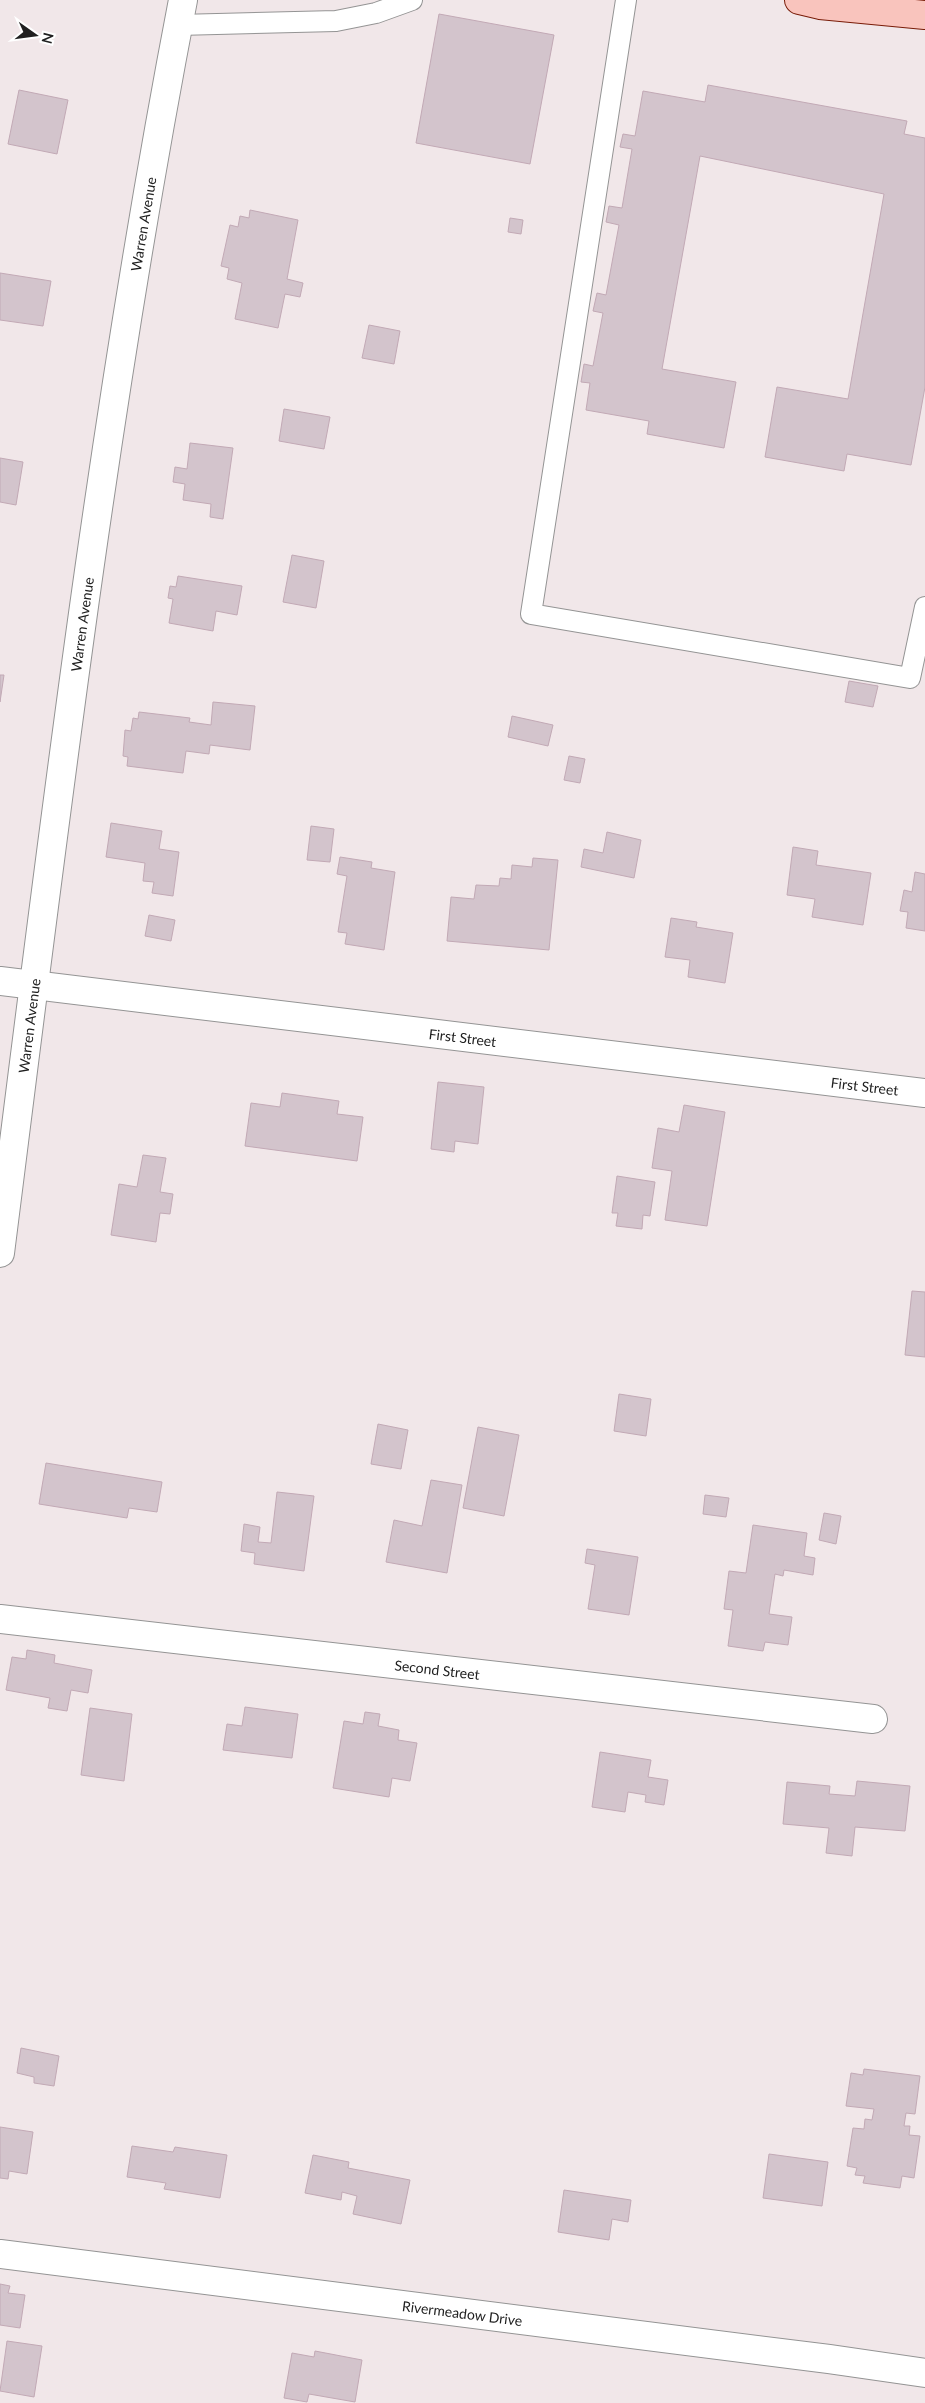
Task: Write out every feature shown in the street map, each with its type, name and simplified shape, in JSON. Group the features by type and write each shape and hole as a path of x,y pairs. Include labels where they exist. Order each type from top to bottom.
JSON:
{"main road":[{"path":"799,0 820,5 925,15"}],"street":[{"name":"Warren Avenue","path":"0,1253 66,729 102,473 138,250 181,13"},
{"name":"First Street","path":"0,981 925,1093"},
{"name":"Second Street","path":"0,1619 873,1719"},
{"name":"Rivermeadow Drive","path":"0,2254 829,2359 925,2373"}],"lane":[{"path":"181,13 336,21 376,14 412,0"},
{"path":"626,0 531,614 910,678 925,607"}],"building":[{"path":"439,14 554,35 530,164 416,143"},
{"path":"708,85 907,121 904,134 925,138 925,387 911,465 847,454 844,471 765,457 777,387 848,399 884,194 700,156 662,369 736,382 724,448 647,434 649,421 586,410 590,383 581,382 584,364 593,366 603,313 593,311 597,293 606,295 619,225 606,222 609,206 622,208 632,149 620,147 623,134 635,136 643,91 705,102"},
{"path":"19,90 68,100 57,154 8,144"},
{"path":"250,210 298,220 287,279 303,283 300,297 285,294 278,328 235,319 242,283 227,279 229,268 221,266 230,225 238,227 240,216 249,218"},
{"path":"510,218 523,220 521,234 508,232"},
{"path":"0,273 51,281 43,326 0,320"},
{"path":"369,325 400,331 394,364 362,358"},
{"path":"284,409 330,417 324,449 279,441"},
{"path":"190,443 233,448 223,519 210,517 211,504 183,500 185,484 173,482 175,467 187,469"},
{"path":"0,458 23,462 16,505 0,502"},
{"path":"292,555 324,561 316,608 283,602"},
{"path":"178,576 242,586 237,615 216,611 213,631 169,623 173,599 168,598 170,586 176,587"},
{"path":"0,675 4,675 0,702"},
{"path":"849,681 878,686 873,707 845,702"},
{"path":"213,702 255,706 250,750 210,745 209,754 186,751 183,773 127,766 128,757 123,756 125,730 131,731 133,718 138,719 139,712 190,718 189,722 211,725"},
{"path":"512,716 553,725 548,746 508,737"},
{"path":"569,756 585,759 580,783 564,780"},
{"path":"111,823 162,831 159,849 179,852 173,896 152,893 154,882 143,881 145,863 106,857"},
{"path":"311,826 334,829 330,862 307,860"},
{"path":"607,832 641,840 634,878 581,867 584,849 603,853"},
{"path":"793,847 818,851 816,865 871,873 863,925 812,917 815,899 787,895"},
{"path":"340,857 372,862 371,868 395,872 384,950 345,944 347,933 338,932 347,876 337,874"},
{"path":"533,858 558,860 549,950 447,941 451,897 474,899 476,885 499,886 500,878 511,879 512,865 532,867"},
{"path":"915,872 925,874 925,931 906,928 908,912 900,911 904,890 912,892"},
{"path":"149,915 175,920 171,941 145,936"},
{"path":"671,918 697,922 696,927 733,933 725,983 688,977 690,960 665,957"},
{"path":"438,1082 484,1087 478,1144 455,1141 454,1152 431,1149"},
{"path":"282,1093 339,1101 337,1114 363,1117 357,1161 245,1146 251,1103 280,1107"},
{"path":"684,1105 725,1112 707,1226 665,1220 672,1171 652,1168 658,1128 679,1132"},
{"path":"143,1155 166,1158 160,1192 173,1194 170,1214 160,1213 156,1242 111,1235 119,1184 137,1187"},
{"path":"617,1176 655,1182 650,1216 643,1215 642,1229 616,1226 618,1213 612,1213"},
{"path":"912,1291 925,1292 925,1357 905,1355"},
{"path":"619,1394 651,1399 646,1436 614,1431"},
{"path":"378,1424 408,1430 401,1469 371,1464"},
{"path":"478,1427 519,1435 504,1516 463,1508"},
{"path":"46,1463 162,1482 157,1512 129,1508 127,1518 39,1504"},
{"path":"431,1480 462,1485 447,1573 386,1562 394,1520 422,1526"},
{"path":"277,1492 314,1496 304,1571 254,1564 255,1553 241,1551 244,1524 260,1527 258,1542 271,1543"},
{"path":"705,1495 729,1498 726,1517 703,1514"},
{"path":"824,1513 841,1516 836,1544 819,1540"},
{"path":"753,1525 807,1533 804,1556 815,1558 813,1575 784,1570 783,1576 775,1574 769,1614 792,1617 788,1645 765,1642 763,1651 728,1646 733,1610 724,1609 729,1571 746,1573"},
{"path":"587,1549 638,1557 629,1615 588,1609 595,1565 585,1563"},
{"path":"27,1650 55,1655 54,1663 92,1670 88,1693 71,1690 67,1711 48,1708 50,1698 6,1690 12,1657 26,1659"},
{"path":"245,1707 298,1714 292,1758 223,1750 227,1724 242,1726"},
{"path":"90,1708 132,1714 124,1781 81,1775"},
{"path":"365,1712 380,1714 378,1726 399,1730 398,1740 417,1743 410,1781 392,1778 389,1797 333,1788 344,1721 363,1724"},
{"path":"600,1752 651,1760 648,1777 668,1780 664,1805 645,1802 646,1795 628,1792 625,1812 592,1807"},
{"path":"857,1781 910,1786 905,1831 855,1827 852,1856 826,1853 829,1828 783,1824 787,1782 830,1786 829,1794 855,1796"},
{"path":"21,2048 59,2056 54,2086 34,2083 34,2077 17,2073"},
{"path":"864,2069 920,2076 915,2114 906,2113 904,2126 910,2126 909,2135 920,2136 914,2178 902,2176 900,2188 863,2183 865,2176 855,2175 857,2168 847,2166 853,2128 864,2129 865,2119 872,2120 874,2109 846,2106 851,2073 863,2075"},
{"path":"0,2127 33,2132 27,2174 9,2171 8,2179 0,2178"},
{"path":"132,2146 173,2152 175,2147 227,2155 220,2198 164,2189 166,2183 127,2177"},
{"path":"769,2154 828,2162 822,2206 763,2198"},
{"path":"313,2155 349,2162 348,2168 410,2180 401,2224 353,2214 357,2196 342,2192 341,2200 305,2193"},
{"path":"564,2190 631,2200 628,2222 612,2219 609,2240 558,2232"},
{"path":"0,2284 10,2286 8,2293 25,2295 20,2328 0,2325"},
{"path":"7,2341 42,2346 34,2397 0,2391"},
{"path":"315,2351 362,2360 355,2402 309,2394 307,2402 284,2398 292,2353 314,2357"}]}
